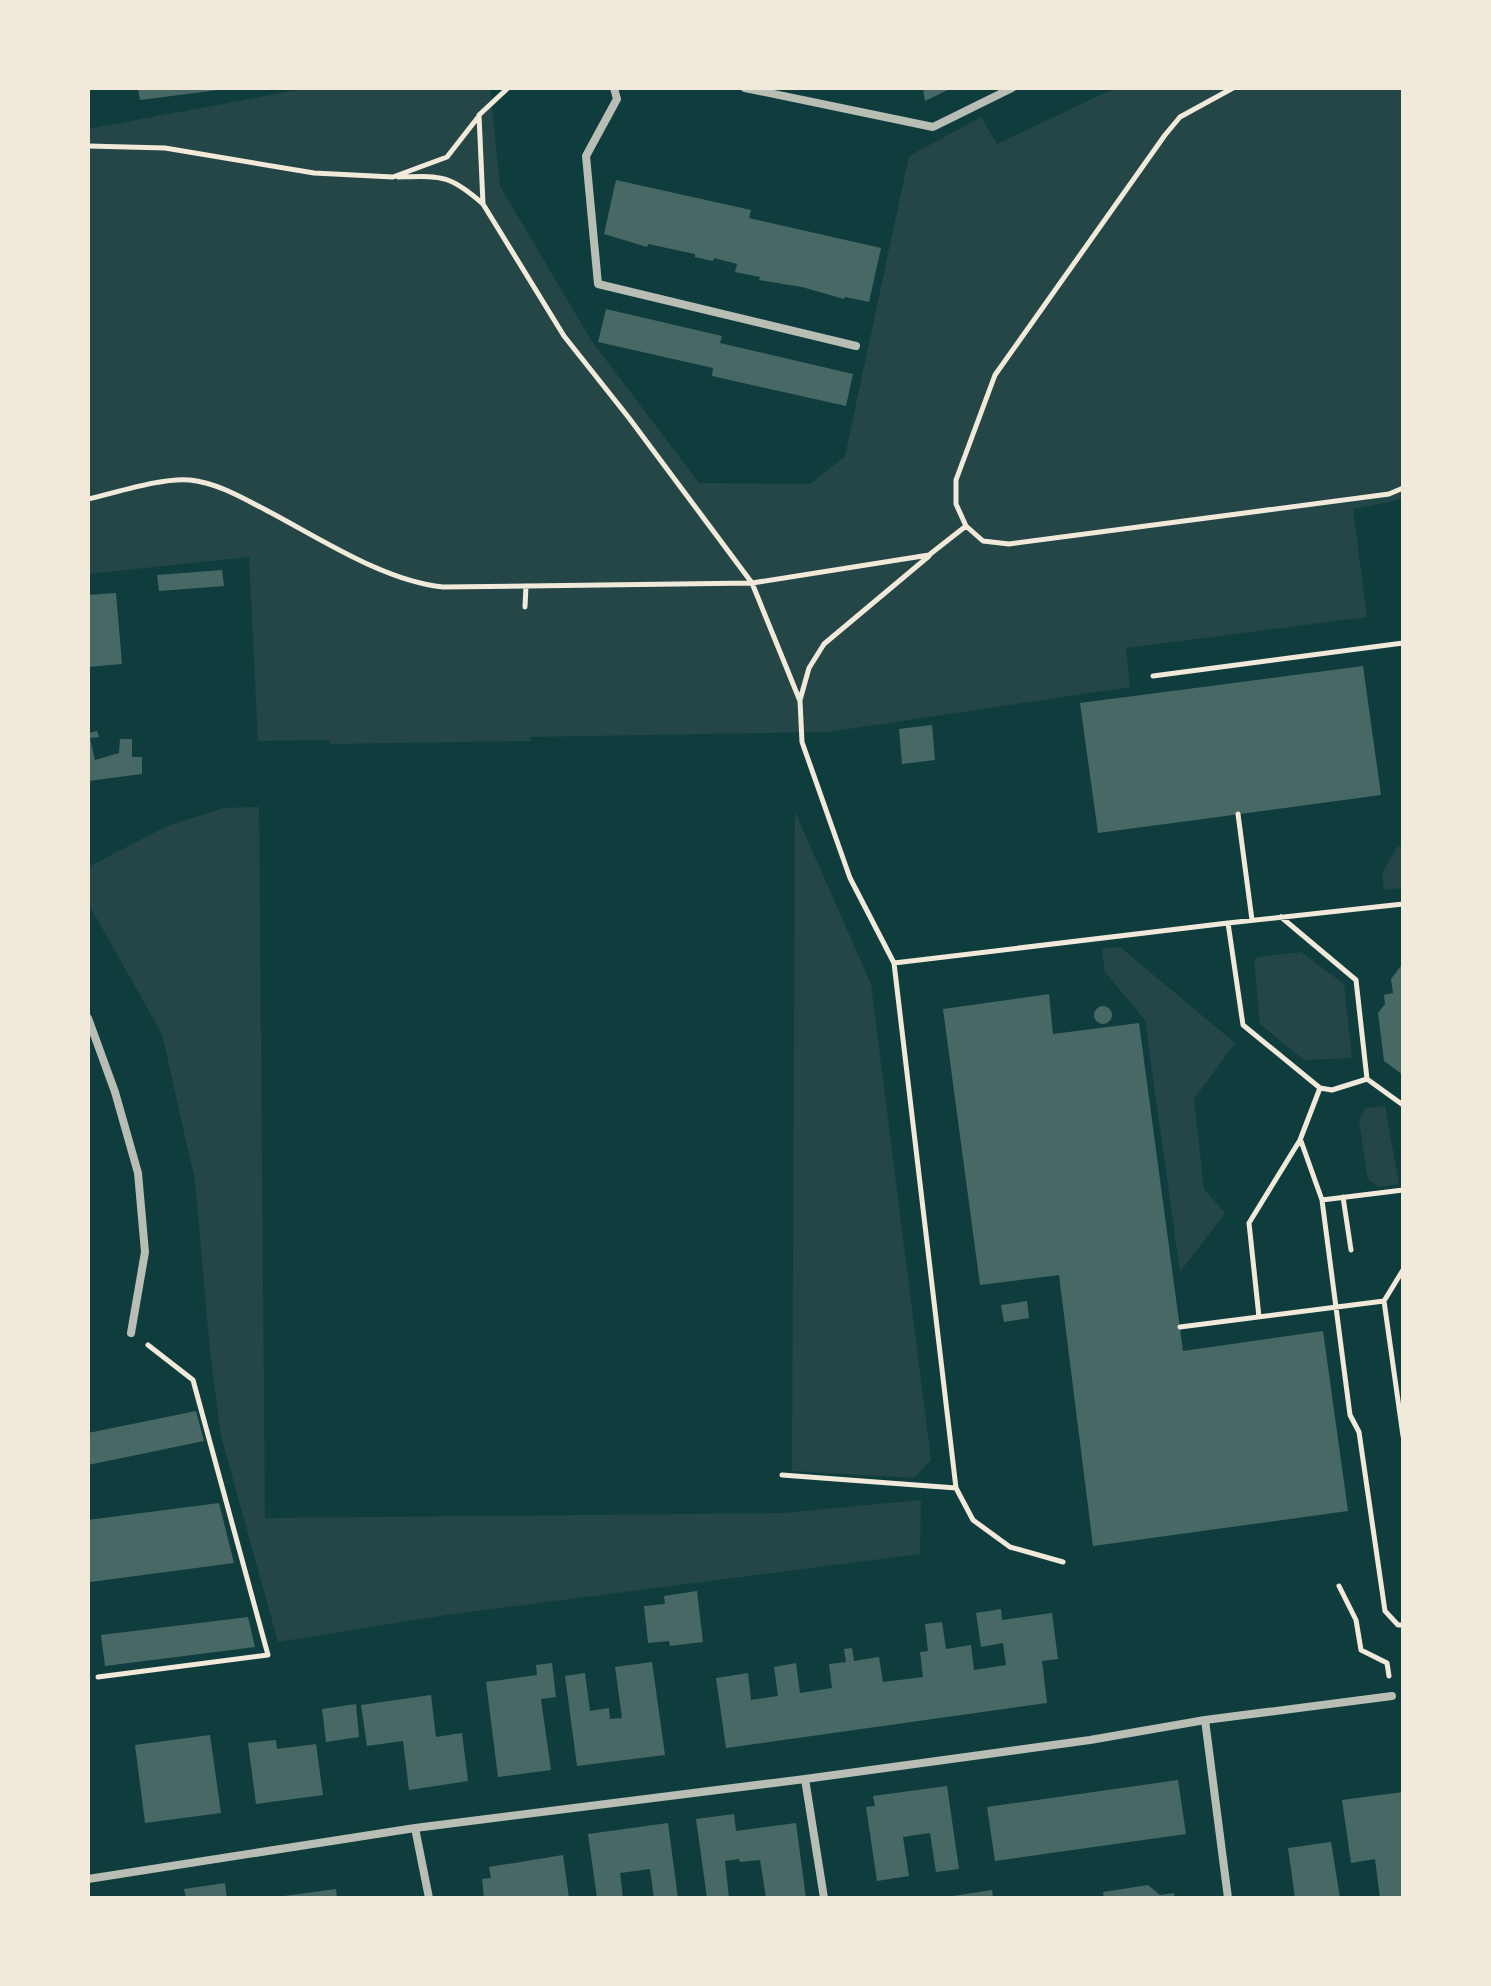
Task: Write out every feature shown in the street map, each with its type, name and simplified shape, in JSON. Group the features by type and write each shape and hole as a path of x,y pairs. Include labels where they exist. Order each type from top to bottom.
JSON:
{"street":[{"path":"614,88 617,99 586,156 598,284 856,346"},
{"path":"745,88 933,127 1012,88"},
{"path":"88,1018 115,1092 138,1173 145,1252 131,1333"},
{"path":"88,1879 415,1828 805,1779 1090,1740 1205,1720 1392,1696"},
{"path":"1205,1720 1228,1898"},
{"path":"805,1779 824,1898"},
{"path":"415,1828 429,1898"}],"path":[{"path":"393,177 447,157 479,115 508,88"},
{"path":"1233,88 1180,117 1165,135 995,375 956,480 956,504 966,526 983,541 1009,544 1389,494 1403,488"},
{"path":"479,115 483,204"},
{"path":"88,146 165,148 314,173 439,176 460,184 483,204 564,336 752,583 800,701"},
{"path":"88,499 186,479 206,483 233,493 358,558 412,581 443,587 752,583 929,555"},
{"path":"966,526 824,644 809,668 800,701 802,742 850,878 894,963 956,1488 973,1520 1010,1547 1063,1562"},
{"path":"525,607 526,586"},
{"path":"1153,676 1403,643"},
{"path":"1238,814 1252,920"},
{"path":"894,963 1403,904"},
{"path":"1281,917 1356,980 1367,1079 1403,1105"},
{"path":"1228,923 1243,1025 1320,1088 1332,1090 1367,1079"},
{"path":"1259,1317 1249,1223 1300,1140 1320,1088"},
{"path":"1300,1140 1322,1200 1350,1415 1359,1432 1385,1611 1398,1625 1403,1625"},
{"path":"1322,1200 1403,1190"},
{"path":"1343,1197 1351,1250"},
{"path":"1403,1270 1384,1301 1403,1436"},
{"path":"1180,1327 1384,1301"},
{"path":"98,1677 268,1655 193,1380 131,1333"},
{"path":"782,1475 956,1488"},
{"path":"1339,1586 1356,1620 1361,1650 1387,1663"}],"shaded area":[{"path":"308,88 490,88 500,186 591,340 699,483 810,484 845,456 909,156 981,117 997,144 1115,88 1403,88 1403,499 1353,509 1367,617 1126,648 1130,687 828,732 530,737 530,741 330,744 329,740 258,741 249,557 88,574 88,129"},
{"path":"259,807 265,1518 782,1513 921,1500 920,1554 446,1615 278,1642 221,1436 195,1181 162,1034 88,903 88,867 167,826 223,808"},
{"path":"795,812 871,984 931,1460 914,1478 792,1471"},
{"path":"1403,846 1403,888 1384,890 1382,873 1397,847"},
{"path":"1120,947 1235,1043 1194,1099 1204,1189 1225,1213 1180,1272 1145,1020 1105,972 1102,949"},
{"path":"1301,952 1344,984 1352,1058 1304,1060 1260,1024 1254,960"},
{"path":"1385,1106 1399,1184 1379,1187 1368,1179 1359,1121 1365,1108"}],"building":[{"path":"138,88 218,88 218,90 140,100"},
{"path":"923,88 952,88 925,101"},
{"path":"616,180 751,210 749,218 881,248 869,302 759,280 760,277 735,272 737,264 648,244 647,247 604,234"},
{"path":"606,309 722,336 720,343 853,374 846,406 712,376 713,368 598,342"},
{"path":"222,570 224,586 159,591 157,575"},
{"path":"116,593 122,664 88,667 88,595"},
{"path":"1363,666 1381,795 1098,833 1080,703"},
{"path":"932,725 935,760 902,764 899,729"},
{"path":"97,731 99,737 90,738 95,760 119,753 120,739 132,739 132,757 142,757 142,774 88,781 88,733"},
{"path":"1403,963 1403,1075 1384,1061 1378,1013 1385,1004 1384,995 1393,993 1391,979"},
{"path":"1049,994 1053,1034 1139,1023 1183,1351 1323,1331 1348,1511 1093,1546 1059,1275 980,1285 943,1009"},
{"path":"1099,1006 1107,1006 1112,1015 1110,1022 1099,1024 1094,1019 1094,1011"},
{"path":"1027,1301 1029,1318 1004,1322 1001,1305"},
{"path":"196,1411 204,1441 88,1465 88,1433"},
{"path":"219,1503 234,1563 90,1582 88,1520"},
{"path":"697,1591 703,1642 670,1646 669,1641 648,1643 644,1606 665,1604 664,1596"},
{"path":"1001,1609 1002,1620 1052,1613 1058,1659 1042,1661 1047,1703 726,1748 716,1678 748,1673 751,1700 778,1696 774,1667 796,1663 800,1693 832,1688 829,1664 846,1662 844,1649 852,1648 854,1661 879,1657 883,1682 923,1677 920,1652 928,1651 925,1624 942,1622 946,1649 971,1645 974,1670 1006,1665 1003,1643 981,1647 976,1613"},
{"path":"248,1617 255,1647 105,1666 101,1635"},
{"path":"652,1662 665,1755 577,1766 565,1676 585,1673 590,1711 609,1708 610,1719 622,1718 615,1667"},
{"path":"552,1663 556,1697 541,1699 551,1770 498,1777 486,1682 537,1675 536,1665"},
{"path":"431,1695 436,1737 462,1733 468,1781 409,1790 403,1741 367,1746 361,1705"},
{"path":"356,1704 359,1737 326,1742 322,1709"},
{"path":"210,1735 221,1813 145,1823 135,1745"},
{"path":"276,1740 277,1749 316,1744 323,1795 256,1804 248,1743"},
{"path":"1178,1780 1186,1834 995,1861 987,1807"},
{"path":"947,1786 959,1869 936,1872 930,1833 916,1835 903,1837 909,1876 877,1881 866,1807 875,1806 873,1796"},
{"path":"1403,1792 1403,1898 1380,1898 1375,1859 1351,1863 1342,1800"},
{"path":"734,1814 736,1831 796,1823 806,1898 766,1898 760,1860 740,1862 739,1859 725,1861 729,1898 707,1898 696,1819"},
{"path":"668,1823 678,1898 654,1898 650,1869 620,1873 623,1898 597,1898 588,1834"},
{"path":"1331,1842 1340,1898 1295,1898 1288,1848"},
{"path":"563,1855 569,1898 484,1898 482,1879 491,1878 489,1867"},
{"path":"225,1883 227,1898 186,1898 184,1889"},
{"path":"1148,1885 1160,1895 1174,1893 1175,1898 1104,1898 1103,1892"},
{"path":"336,1889 337,1898 284,1898 284,1896"},
{"path":"992,1890 993,1898 953,1898 953,1896"}]}
